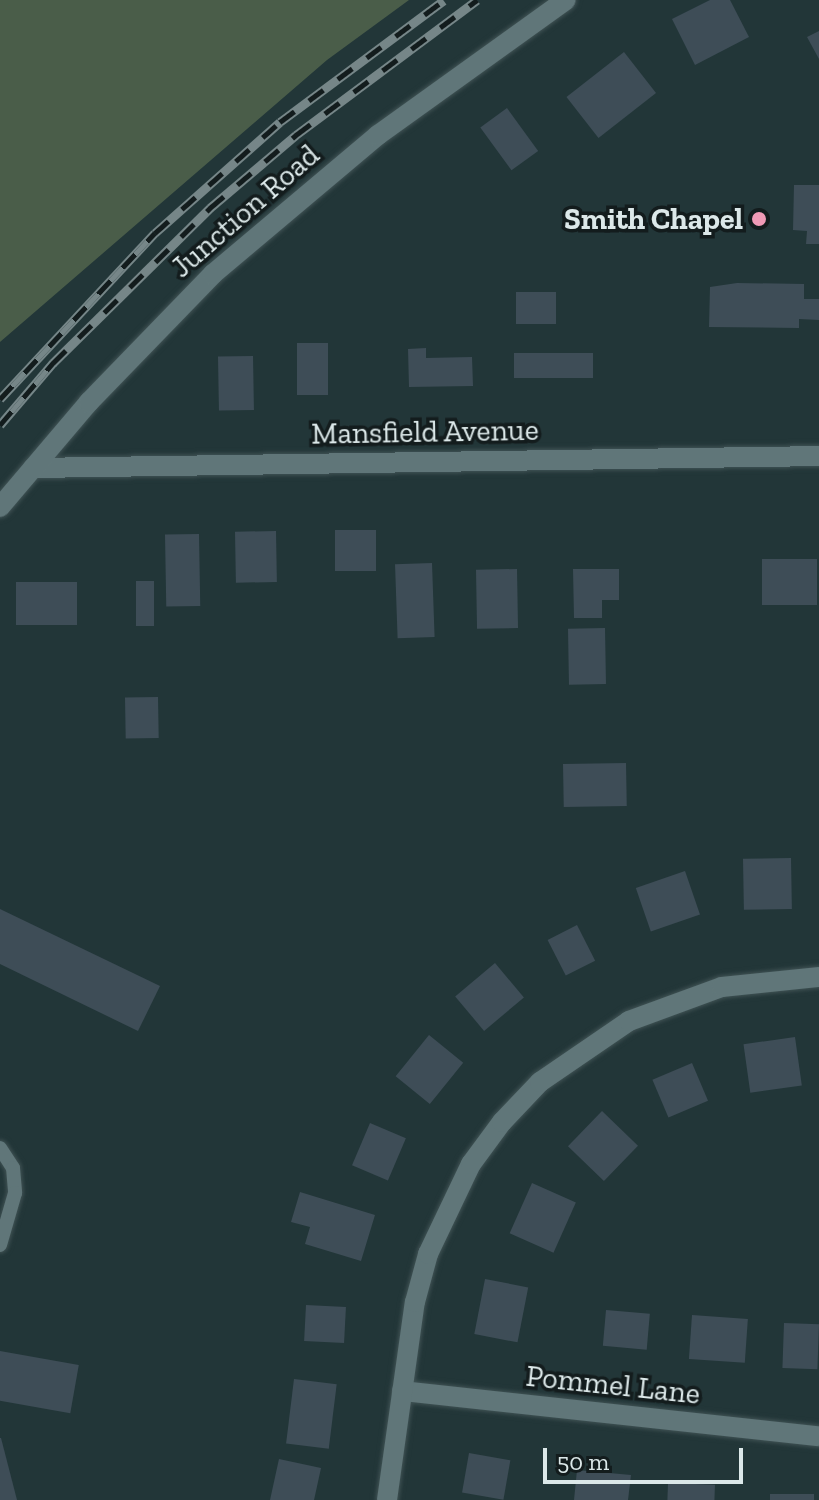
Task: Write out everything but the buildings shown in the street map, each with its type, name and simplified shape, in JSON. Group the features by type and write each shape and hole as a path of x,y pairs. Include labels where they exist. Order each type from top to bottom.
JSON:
{"street":[{"name":"Junction Road","path":"0,507 213,274 378,135 566,0"},
{"name":"Mansfield Avenue","path":"33,468 819,456"},
{"path":"387,1500 415,1302 448,1205 502,1122 540,1082 584,1048 677,1001 773,979 819,977"},
{"name":"Pommel Lane","path":"402,1391 819,1436"}],"lane":[{"path":"0,1148 13,1168 15,1193 0,1245"}],"green space":[{"path":"0,0 409,0 327,60 0,342"}],"railway":[{"path":"0,399 155,233 280,122 444,0"},
{"path":"0,425 53,363 210,208 296,135 477,0"}],"place":[{"name":"Smith Chapel","path":"759,219"}]}
